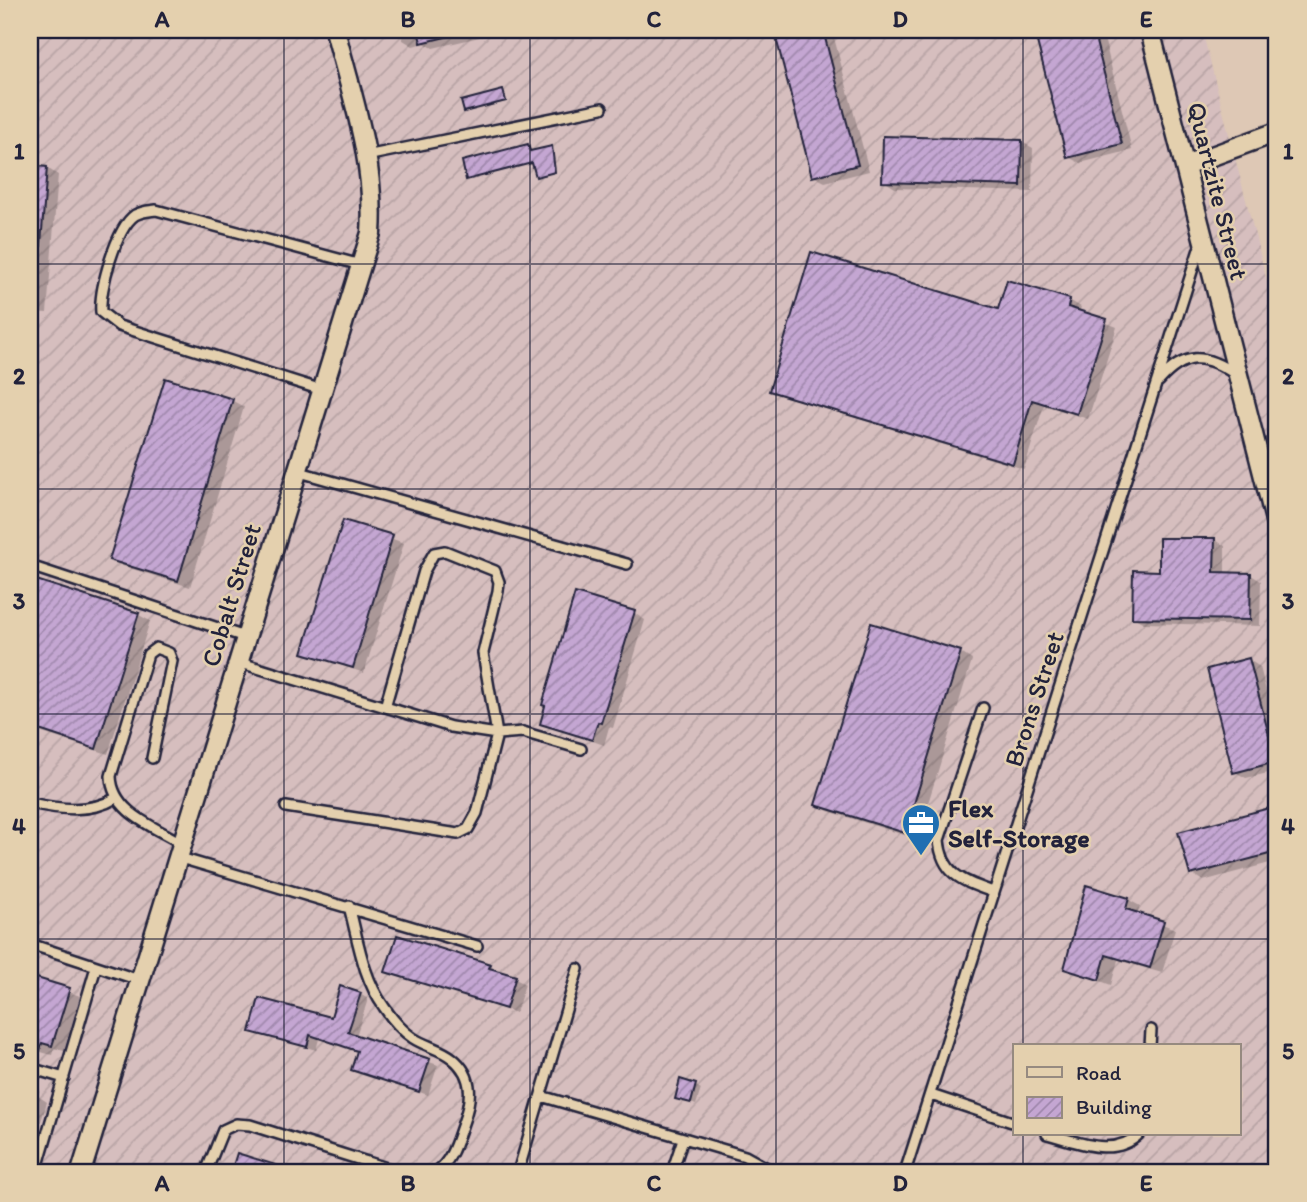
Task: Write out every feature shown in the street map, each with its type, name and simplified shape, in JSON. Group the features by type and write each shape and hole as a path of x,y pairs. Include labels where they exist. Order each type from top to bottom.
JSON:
{"street":[{"name":"Cobalt Street","path":"81,1172 371,233 373,208 366,156 335,30"},
{"name":"Quartzite Street","path":"1150,30 1277,528"},
{"path":"1185,166 1277,132"}],"lane":[{"path":"366,156 602,108"},
{"path":"322,390 119,326 101,312 103,282 123,228 133,216 156,210 362,265"},
{"name":"Brons Street","path":"905,1172 1202,238"},
{"path":"1156,384 1174,365 1197,358 1216,361 1238,376"},
{"path":"296,471 628,564"},
{"path":"286,807 458,834 468,829 477,813 497,734 483,653 498,591 497,575 491,569 445,551 434,553 424,572 385,707"},
{"path":"30,566 245,637"},
{"path":"152,758 172,662 169,653 156,648 148,654 111,776 116,798 130,812 179,850 477,946"},
{"path":"238,662 451,727 497,734 523,732 581,749"},
{"path":"983,708 939,840 941,859 952,873 993,892"},
{"path":"30,803 57,808 92,807 116,798"},
{"path":"349,906 369,983 382,1005 397,1025 413,1038 452,1058 465,1074 471,1090 471,1104 450,1157 436,1172"},
{"path":"30,944 139,980"},
{"path":"36,1172 96,967"},
{"path":"517,1172 578,969"},
{"path":"1150,1044 1151,1030"},
{"path":"30,1068 64,1078"},
{"path":"931,1095 1013,1122"},
{"path":"541,1096 745,1156 774,1172"},
{"path":"206,1172 223,1130 236,1124 250,1125 399,1172"},
{"path":"1055,1136 1100,1147 1117,1147 1137,1136"},
{"path":"672,1172 682,1139"}],"shaded area":[{"path":"30,30 1202,30 1277,320 1277,1172 30,1172"}],"building":[{"path":"418,30 457,30 458,34 421,43"},
{"path":"774,30 823,30 858,165 812,177"},
{"path":"1034,30 1093,30 1122,144 1067,158"},
{"path":"503,90 506,101 464,112 461,101"},
{"path":"883,136 1022,140 1021,186 882,182"},
{"path":"528,144 530,151 552,146 555,172 536,177 532,163 466,180 462,161"},
{"path":"30,165 47,167 39,269 30,269"},
{"path":"811,252 998,309 1007,280 1070,299 1068,307 1107,319 1077,414 1032,400 1013,464 769,391"},
{"path":"165,378 233,399 178,581 109,560"},
{"path":"343,520 393,535 353,668 302,653"},
{"path":"1159,538 1215,538 1214,572 1251,573 1250,620 1132,618 1133,570 1159,571"},
{"path":"30,578 139,613 96,749 30,727"},
{"path":"575,593 635,611 601,723 598,722 592,740 540,724 545,706 542,705"},
{"path":"871,623 961,651 905,833 815,805"},
{"path":"1249,658 1276,762 1233,773 1207,669"},
{"path":"1277,806 1277,852 1190,875 1178,832"},
{"path":"1086,885 1129,898 1126,909 1164,921 1150,968 1106,955 1099,980 1064,969"},
{"path":"397,935 491,964 489,968 516,976 506,1009 385,972"},
{"path":"30,976 70,988 52,1046 42,1043 40,1050 30,1047"},
{"path":"340,986 361,993 348,1032 430,1059 419,1092 351,1070 357,1051 310,1035 307,1047 250,1032 259,998 331,1017"},
{"path":"680,1079 696,1084 691,1103 675,1099"},
{"path":"237,1153 288,1169 288,1172 231,1172"}],"place":[{"name":"Flex Self-Storage","path":"921,857"}]}
